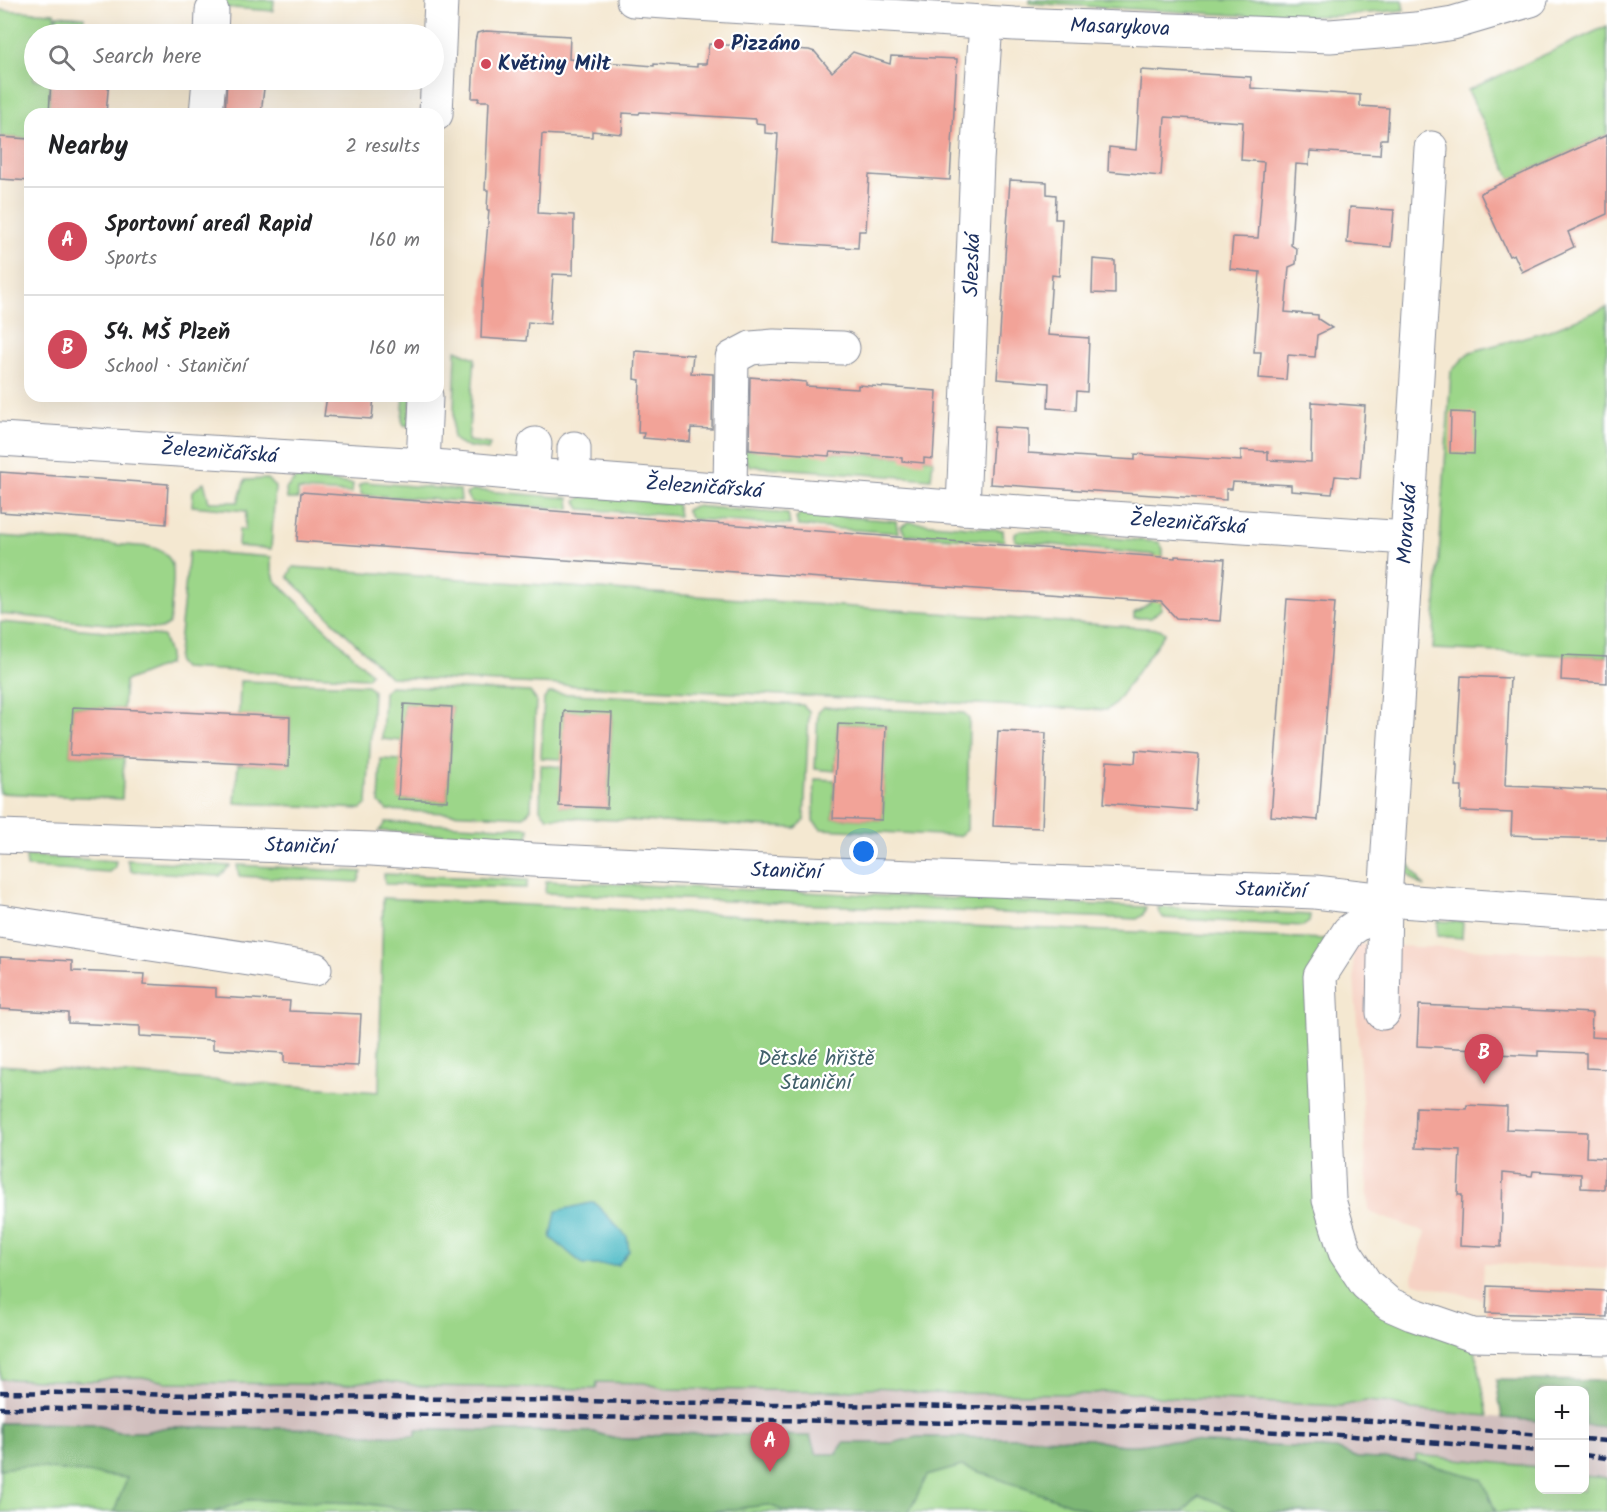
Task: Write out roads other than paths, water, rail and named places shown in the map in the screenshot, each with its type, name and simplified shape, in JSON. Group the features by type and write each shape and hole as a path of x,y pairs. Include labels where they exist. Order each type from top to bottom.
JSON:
{"street":[{"path":"440,24 441,0"},
{"name":"Masarykova","path":"633,0 735,3 986,22 1330,36 1416,29 1453,23 1531,0"},
{"name":"Slezská","path":"963,508 988,162 986,22"},
{"path":"207,108 208,90"},
{"path":"436,108 437,90"},
{"name":"Moravská","path":"1383,1013 1385,900 1431,148"},
{"path":"730,490 732,358 751,348 774,346 843,348"},
{"path":"423,465 426,402"},
{"name":"Železničářská","path":"0,439 423,465 533,460 573,463 730,490 1407,538"},
{"name":"Staniční","path":"0,836 372,849 533,860 807,873 1315,892 1385,900 1607,915"},
{"path":"1385,900 1369,917 1349,931 1320,976 1329,1200 1345,1252 1365,1284 1389,1304 1473,1335 1607,1338"},
{"path":"0,921 315,969"}],"water":[{"path":"594,1202 627,1237 629,1251 618,1265 584,1265 551,1238 556,1211"}],"railway":[{"path":"0,1392 1156,1410 1371,1421 1535,1435"},
{"path":"0,1408 1155,1426 1339,1435 1535,1451"},
{"path":"1589,1439 1607,1441"},
{"path":"1589,1456 1607,1458"}],"place":[{"name":"Pizzáno","path":"719,44"},
{"name":"Květiny Milt","path":"486,64"},
{"name":"54. MŠ Plzeň","path":"1484,1084"},
{"name":"Sportovní areál Rapid","path":"770,1472"}],"park label":[{"name":"Dětské hřiště Staniční","path":"816,1071"}]}
